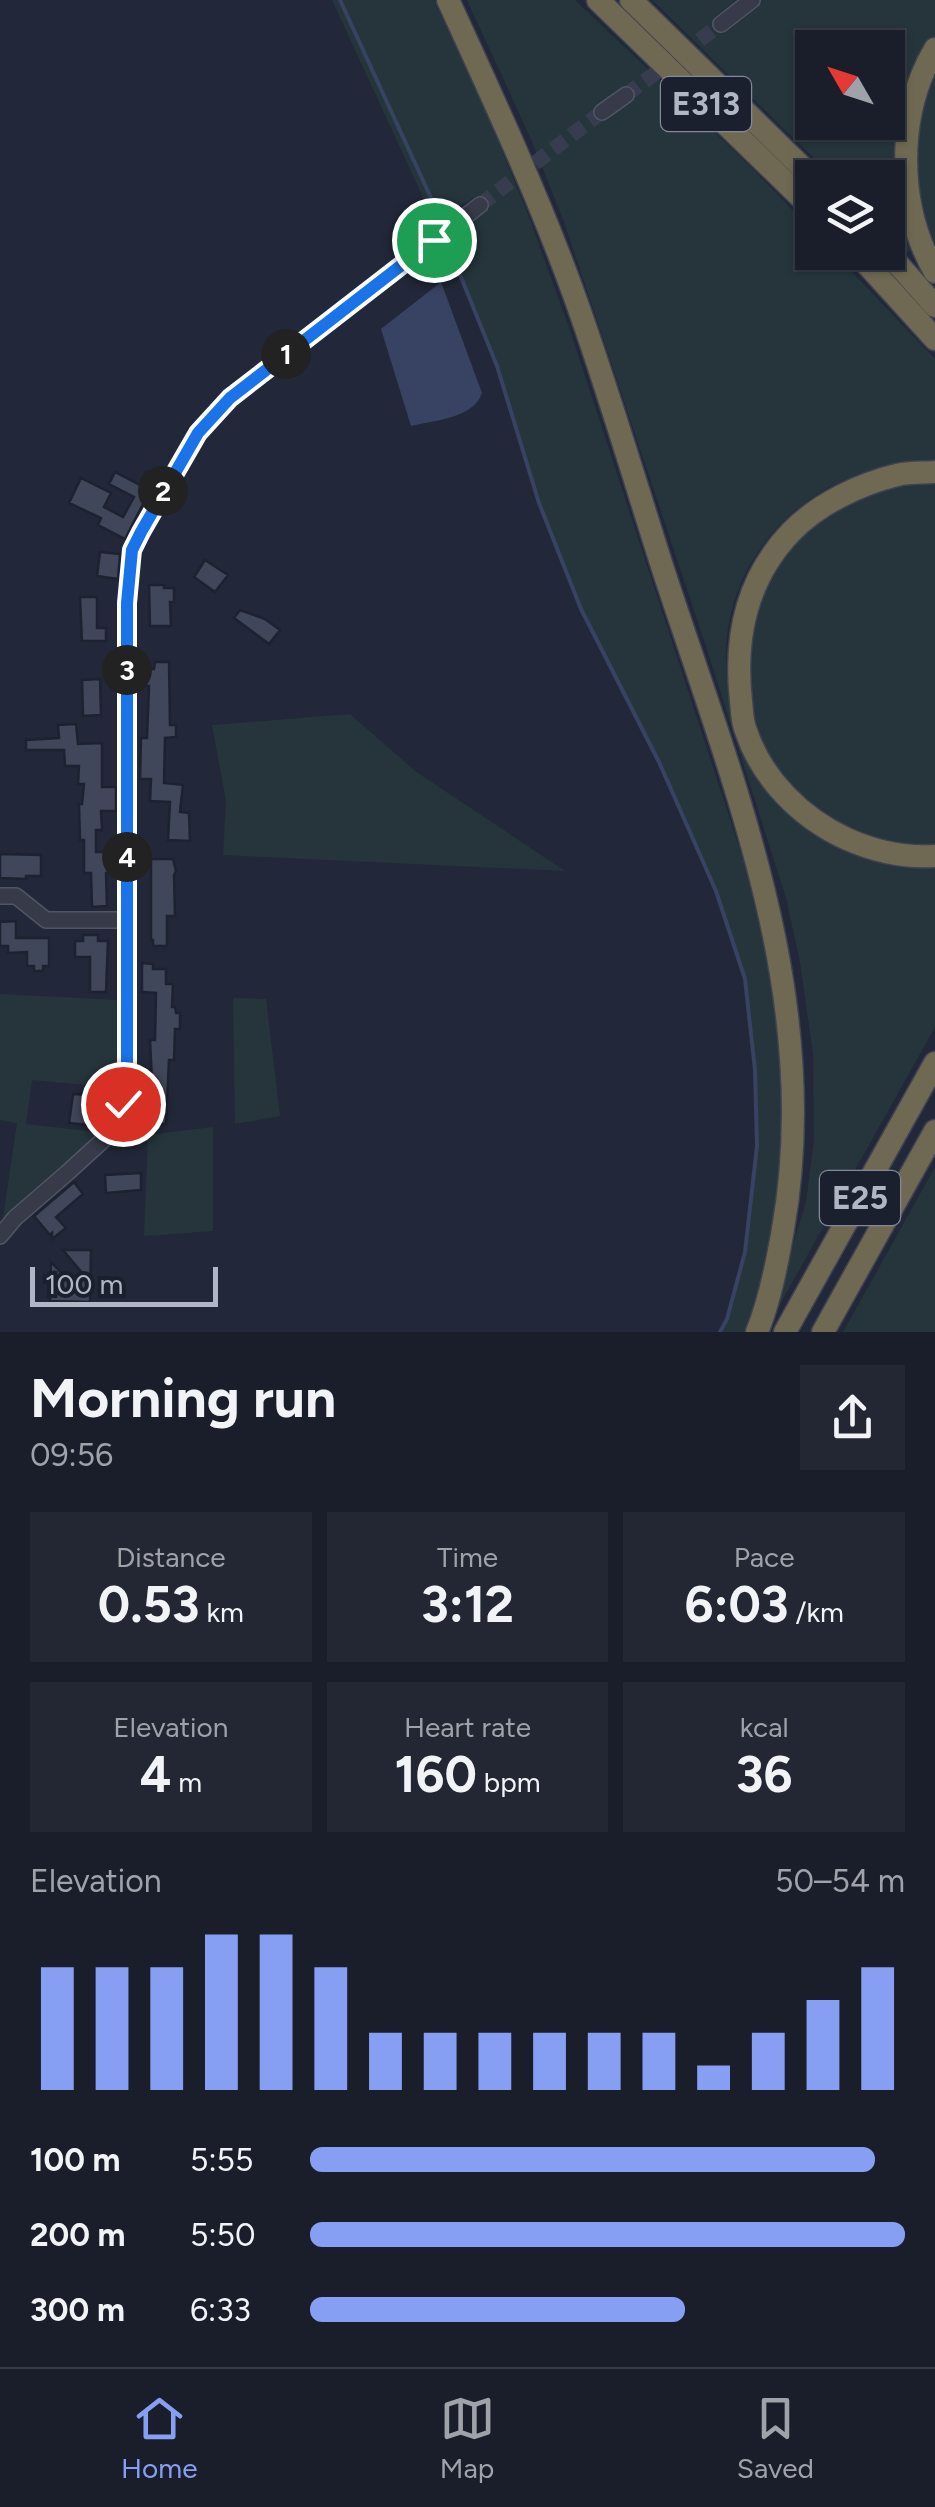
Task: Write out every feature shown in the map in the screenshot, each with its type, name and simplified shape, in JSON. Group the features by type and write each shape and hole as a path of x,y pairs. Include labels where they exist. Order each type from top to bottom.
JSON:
{"highway":[{"path":"448,0 507,127 573,292 756,852 791,1030 794,1105 790,1190 778,1256 757,1332"},
{"name":"E313","path":"598,0 795,191"},
{"name":"E313","path":"631,0 795,160"},
{"path":"935,49 914,96 907,138 912,215 935,272"},
{"path":"873,270 935,338"},
{"path":"902,270 935,306"},
{"path":"935,472 901,474 873,482 817,511 792,531 753,589 738,654 745,729 764,768 787,799 826,830 865,847 910,857 935,856"},
{"name":"E25","path":"784,1332 935,1064"},
{"name":"E25","path":"823,1332 935,1130"}],"street":[{"path":"721,24 752,0"},
{"path":"602,112 626,94"},
{"path":"0,1236 112,1132 123,1104 127,1082 127,603 132,550 198,433 230,398 480,205"},
{"path":"0,896 16,896 46,920 127,920"}],"shaded area":[{"path":"332,0 434,0 487,114 571,333 746,868 779,1024 783,1162 770,1256 745,1332 721,1332 746,1252 758,1146 756,1067 745,979 716,891 659,762 581,609 539,503 497,366 446,240 484,212 477,196 434,221"},
{"path":"467,0 575,0 795,212 795,270 850,270 935,359 935,463 891,466 850,478 813,497 781,523 755,556 737,593 727,634 728,688 737,735 752,763 792,811 847,851 889,865 935,867 935,1027 769,1324 806,1202 814,1139 813,1054 800,962 786,898 704,640 564,222"},
{"path":"652,0 736,0 714,17 725,29 762,0 935,0 935,40 910,95 915,245 906,252 905,160 816,160 795,140 905,140 905,30 795,30 795,140"},
{"path":"935,69 935,249 921,203 917,159 922,115"},
{"path":"935,479 935,846 890,843 833,823 791,788 759,741 744,686 759,585 814,517 888,484"},
{"path":"350,714 415,771 565,871 223,855 226,801 212,725"},
{"path":"0,994 119,1000 119,1088 32,1080 26,1124 97,1132 64,1167 3,1218 17,1123 0,1120"},
{"path":"233,998 266,999 280,1116 235,1124"},
{"path":"213,1127 213,1231 144,1236 148,1135"},
{"path":"935,1167 935,1332 843,1332"}],"water":[{"path":"441,282 482,393 462,413 411,426 381,329"}],"building":[{"path":"146,471 157,477 125,539 98,525 101,518 69,503 81,478 111,493 104,507 123,517 134,497 109,484 115,472 140,485"},
{"path":"100,552 120,554 118,579 97,576"},
{"path":"205,560 228,575 215,592 194,577"},
{"path":"149,585 174,588 171,626 150,626"},
{"path":"80,597 97,597 97,628 106,628 106,641 82,641"},
{"path":"240,610 265,619 280,630 269,644 234,618"},
{"path":"155,662 169,662 170,725 176,725 176,737 165,738 164,783 183,785 180,812 189,813 190,841 168,840 170,802 150,801 151,779 140,779 141,738 147,738 149,686 140,686 140,669 154,669"},
{"path":"100,679 101,715 83,716 82,680"},
{"path":"76,724 78,744 102,743 102,787 116,787 116,811 101,811 102,830 96,830 96,852 109,852 107,906 92,907 91,873 84,873 79,804 84,784 78,784 79,766 65,766 64,750 26,750 26,740 59,738 58,725"},
{"path":"0,854 41,855 41,876 0,878"},
{"path":"151,859 173,859 176,871 175,916 167,916 167,946 153,946 151,940"},
{"path":"16,921 16,938 49,938 49,966 43,966 43,971 27,966 27,952 8,953 8,946 0,946 0,922"},
{"path":"83,935 98,935 98,941 108,941 106,992 90,992 90,957 75,957 75,941 83,941"},
{"path":"142,963 153,964 153,969 166,969 166,984 173,984 172,1007 180,1013 174,1060 169,1060 166,1124 151,1124 150,1040 155,1040 156,993 142,992"},
{"path":"73,1094 92,1095 88,1125 69,1123"},
{"path":"141,1173 141,1190 106,1193 105,1175"},
{"path":"74,1182 83,1194 56,1217 66,1228 52,1239 52,1233 34,1216"},
{"path":"63,1250 91,1250 90,1302 50,1301 51,1262 72,1284 83,1274"}],"waterway":[{"path":"340,0 432,200"},
{"path":"446,240 497,366 539,503 581,609 659,762 716,891 745,979 755,1070 757,1146 745,1252 720,1332"}],"tunnel":[{"path":"626,95 721,24"},
{"path":"480,205 602,112"}],"route":[{"path":"123,1104 127,1082 127,603 132,550 156,502 212,416 434,240"}]}
